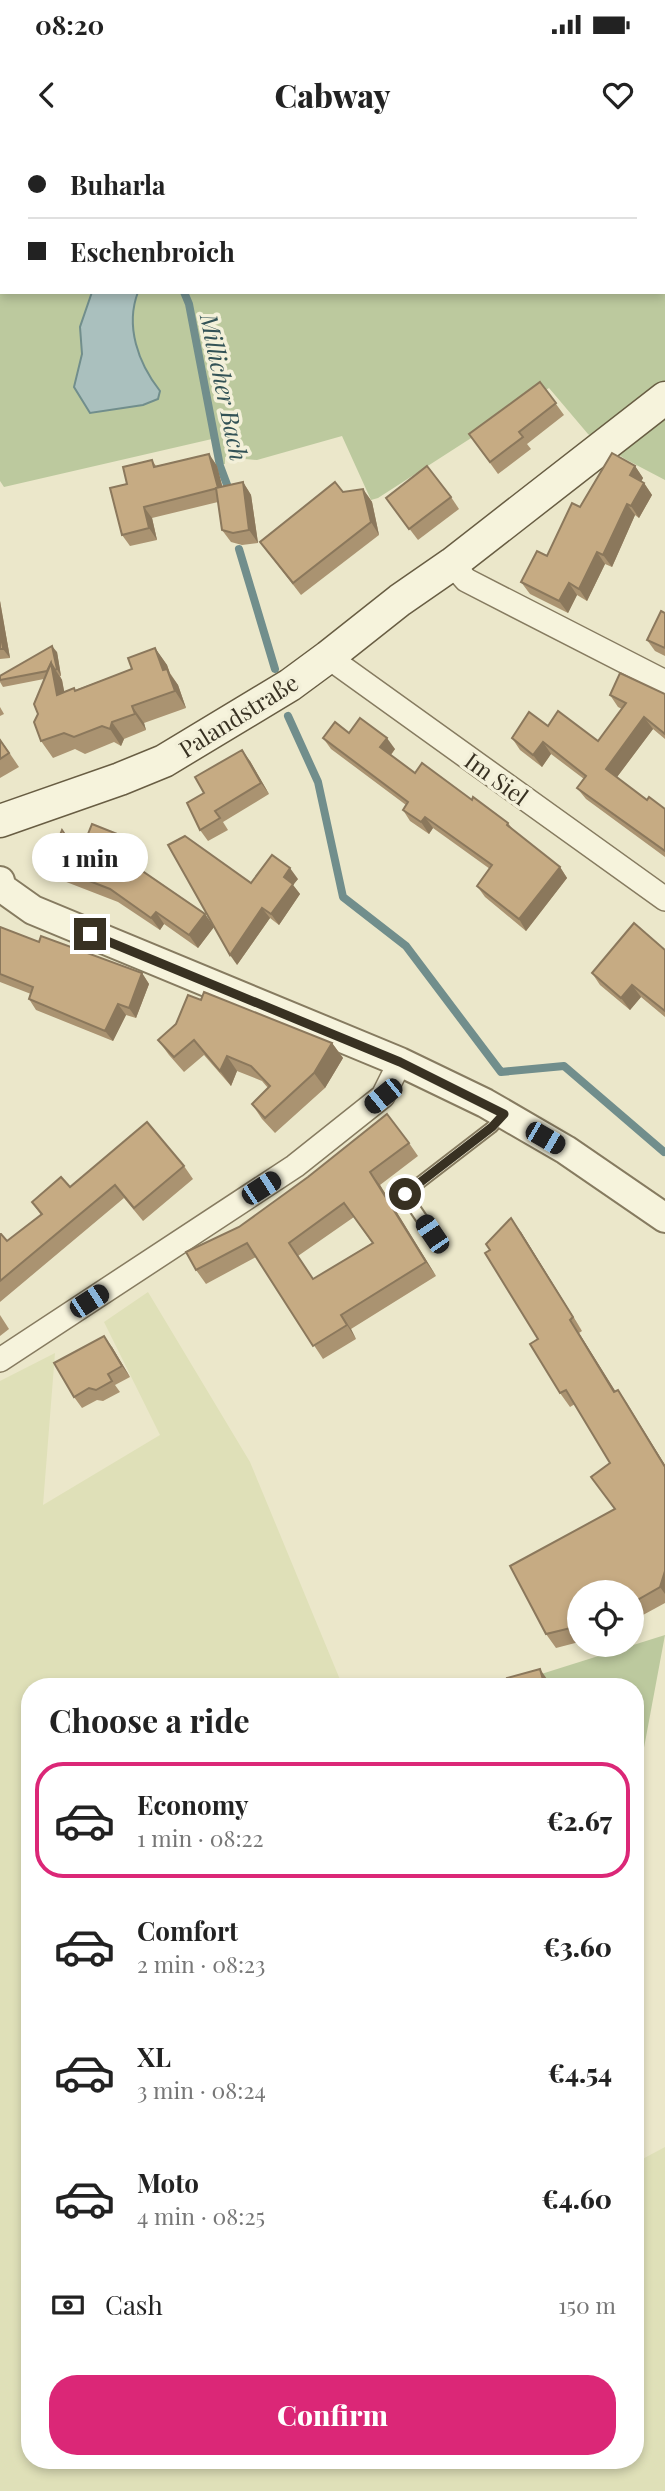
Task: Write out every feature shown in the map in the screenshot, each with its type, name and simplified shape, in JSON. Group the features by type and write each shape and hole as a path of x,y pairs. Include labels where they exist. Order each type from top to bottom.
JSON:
{"main road":[{"name":"Palandstraße","path":"0,821 164,761 290,685 400,600 452,564 665,397"}],"street":[{"path":"452,564 466,580 665,682"},
{"name":"Im Siel","path":"328,657 665,898"},
{"path":"0,881 2,888 33,910 400,1062 504,1114 566,1150 665,1218"},
{"path":"0,1360 295,1166 383,1096 400,1062"}],"lane":[{"path":"432,1234 405,1194 492,1127 504,1114"}],"green space":[{"path":"0,294 665,294 665,480 625,459 588,434 549,388 371,500 342,436 257,460 225,457 225,464 218,465 212,439 4,487 0,481"},
{"path":"148,1292 250,1462 339,1678 21,1678 21,2469 644,2469 644,2158 665,2147 665,2491 0,2491 0,1381 55,1353 43,1505 160,1435 104,1322"},
{"path":"665,1635 644,1748 644,1678 529,1678 595,1657 644,1657 644,1642"}],"water":[{"path":"91,294 137,294 133,331 145,368 160,391 158,399 143,405 90,413 74,387 82,354 80,327"}],"building":[{"path":"540,382 556,403 519,432 523,437 490,462 469,434"},
{"path":"612,453 635,466 630,475 644,483 631,506 627,504 603,555 597,552 579,589 569,583 559,601 521,582 537,551 547,556 572,503 580,507"},
{"path":"209,454 218,488 144,507 149,528 122,535 110,488 127,484 123,467 152,460 154,467"},
{"path":"427,466 451,497 409,529 386,498"},
{"path":"243,482 249,530 233,533 222,530 216,488"},
{"path":"335,482 343,492 363,489 371,522 293,583 260,542"},
{"path":"661,611 665,613 665,648 647,640"},
{"path":"52,646 57,669 55,670 51,663 47,671 0,680 0,676"},
{"path":"155,648 175,691 132,706 135,714 112,722 110,729 102,726 74,737 64,733 41,741 34,722 38,714 34,704 51,663 57,695 74,688 75,691 132,669 128,658"},
{"path":"620,673 665,694 665,734 644,717 606,769 647,800 649,797 665,809 665,851 577,788 586,776 543,742 533,755 512,738 529,712 548,726 558,711 598,741 626,703 610,695"},
{"path":"360,718 387,738 380,747 415,773 422,763 472,800 473,797 560,867 519,919 477,886 492,865 425,817 421,822 403,810 408,802 323,738 335,722 349,733"},
{"path":"0,740 9,753 0,759"},
{"path":"242,750 261,783 215,811 220,818 200,830 187,803 204,793 195,777"},
{"path":"92,824 125,837 115,874 132,864 205,914 189,935 156,912 151,918 110,889 48,865 62,830 79,855 83,852"},
{"path":"185,836 251,883 272,855 290,868 284,877 293,884 271,914 262,908 230,955 168,845"},
{"path":"634,923 665,950 665,1011 632,985 621,998 592,973"},
{"path":"0,927 39,942 41,936 142,973 129,1008 118,1004 105,1031 29,999 33,987 0,974"},
{"path":"204,992 332,1043 314,1073 265,1118 252,1104 270,1086 251,1066 227,1056 220,1071 194,1040 174,1057 158,1040 176,1024 188,995 201,1000"},
{"path":"387,1114 409,1143 370,1172 426,1262 341,1315 347,1325 313,1346 247,1243 196,1270 186,1252 239,1227 308,1177","holes":["344,1203 373,1243 313,1279 289,1243"]},
{"path":"147,1122 184,1166 134,1208 115,1185 0,1281 0,1234 7,1241 42,1214 32,1202 61,1177 70,1187"},
{"path":"511,1218 573,1317 570,1320 614,1392 618,1390 665,1467 665,1571 660,1587 644,1596 644,1580 567,1580 567,1629 546,1634 510,1566 615,1509 591,1477 610,1463 566,1390 560,1393 530,1344 538,1339 485,1253 490,1250 486,1244"},
{"path":"104,1336 122,1366 108,1374 112,1381 96,1390 89,1388 74,1397 54,1363"},
{"path":"540,1669 542,1678 507,1678"}],"waterway":[{"name":"Millicher Bach","path":"185,294 220,466 229,490"},
{"name":"Millicher Bach","path":"239,549 275,669"},
{"name":"Millicher Bach","path":"288,716 318,782 343,897 406,946 501,1072 564,1066 664,1152"}],"route":[{"path":"90,934 400,1062 485,1102 504,1114 492,1127 405,1194"}]}
